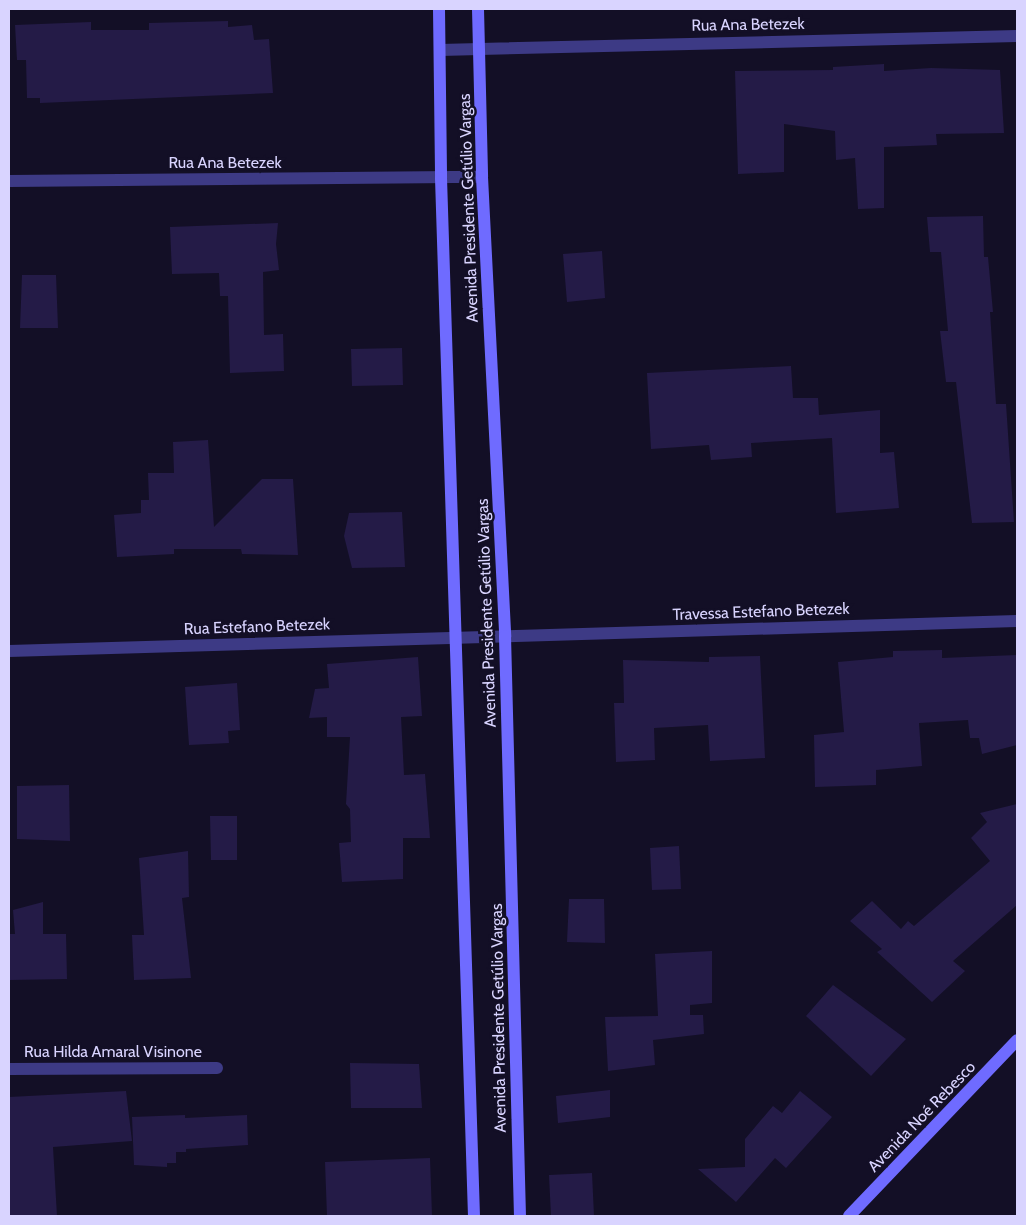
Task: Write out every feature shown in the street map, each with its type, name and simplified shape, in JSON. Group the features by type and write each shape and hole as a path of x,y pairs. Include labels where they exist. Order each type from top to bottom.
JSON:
{"main road":[{"name":"Avenida Presidente Getúlio Vargas","path":"439,9 441,178 474,1216"},
{"name":"Avenida Presidente Getúlio Vargas","path":"478,9 482,177 505,636 520,1216"},
{"name":"Avenida Noé Rebesco","path":"850,1216 1017,1040"}],"street":[{"name":"Rua Ana Betezek","path":"440,50 479,47 1017,36"},
{"name":"Rua Ana Betezek","path":"9,181 482,177"},
{"name":"Travessa Estefano Betezek","path":"505,636 1017,621"},
{"name":"Rua Estefano Betezek","path":"9,651 505,636"},
{"name":"Rua Hilda Amaral Visinone","path":"9,1069 217,1068"}],"building":[{"path":"228,21 228,27 252,25 254,40 269,39 273,93 40,103 40,98 27,98 26,60 17,60 15,25 91,22 91,30 149,30 149,23"},
{"path":"884,64 884,71 931,68 1000,70 1004,133 936,134 937,145 884,147 884,208 858,209 855,158 836,160 835,131 784,124 784,172 738,174 735,71 833,70 833,67"},
{"path":"983,216 984,257 988,257 993,312 990,312 996,404 1006,404 1014,522 972,523 956,382 946,382 940,331 948,331 941,252 930,252 927,217"},
{"path":"278,223 276,244 279,270 263,272 264,335 283,334 284,371 230,373 228,296 220,296 219,273 172,274 170,227"},
{"path":"602,251 605,298 567,302 563,254"},
{"path":"22,275 56,275 58,328 20,328"},
{"path":"402,348 403,385 352,386 351,349"},
{"path":"791,366 793,398 818,398 819,415 880,410 880,453 894,452 899,508 836,513 832,438 751,443 752,457 711,460 709,445 651,449 647,373"},
{"path":"208,440 214,527 262,479 293,479 298,555 242,554 241,549 174,549 174,554 117,557 114,515 141,513 141,500 149,500 148,473 174,473 173,442"},
{"path":"402,512 405,567 352,568 344,536 349,513"},
{"path":"942,650 942,658 1017,655 1017,745 982,754 979,738 970,738 968,720 919,723 922,766 876,770 876,785 815,787 814,735 844,732 838,662 893,657 893,651"},
{"path":"760,656 765,758 710,761 708,725 654,728 655,760 616,762 614,703 624,703 623,660 709,662 709,657"},
{"path":"418,657 422,716 401,717 404,775 425,774 430,838 403,838 403,879 342,882 339,843 351,842 350,809 346,804 350,737 327,737 327,717 309,718 315,689 329,688 327,664"},
{"path":"237,683 240,730 228,731 229,743 189,745 185,687"},
{"path":"69,785 70,841 17,839 17,786"},
{"path":"1017,804 1017,905 953,961 965,971 932,1002 877,952 882,949 850,921 872,901 901,929 908,921 914,926 990,861 971,838 987,822 980,813"},
{"path":"210,816 237,816 237,860 211,860"},
{"path":"679,846 681,889 652,890 650,848"},
{"path":"188,851 189,897 182,898 191,978 134,980 132,935 144,935 139,858"},
{"path":"569,899 604,899 605,943 567,942"},
{"path":"43,902 43,934 66,934 67,979 9,980 10,934 15,934 13,910"},
{"path":"712,951 712,1003 690,1005 690,1015 703,1015 704,1034 653,1040 655,1065 608,1071 605,1017 658,1016 655,954"},
{"path":"833,985 906,1039 871,1076 806,1016"},
{"path":"350,1063 419,1064 422,1108 351,1108"},
{"path":"610,1090 610,1117 558,1123 556,1096"},
{"path":"126,1091 132,1141 53,1147 57,1216 9,1216 9,1097"},
{"path":"800,1091 832,1117 786,1168 775,1158 736,1202 698,1169 745,1167 745,1139 773,1106 782,1113"},
{"path":"185,1115 185,1118 247,1115 248,1145 186,1149 186,1152 176,1152 176,1163 167,1163 167,1167 134,1165 132,1117"},
{"path":"430,1158 432,1216 327,1216 325,1162"},
{"path":"592,1173 594,1216 551,1216 549,1175"}]}
